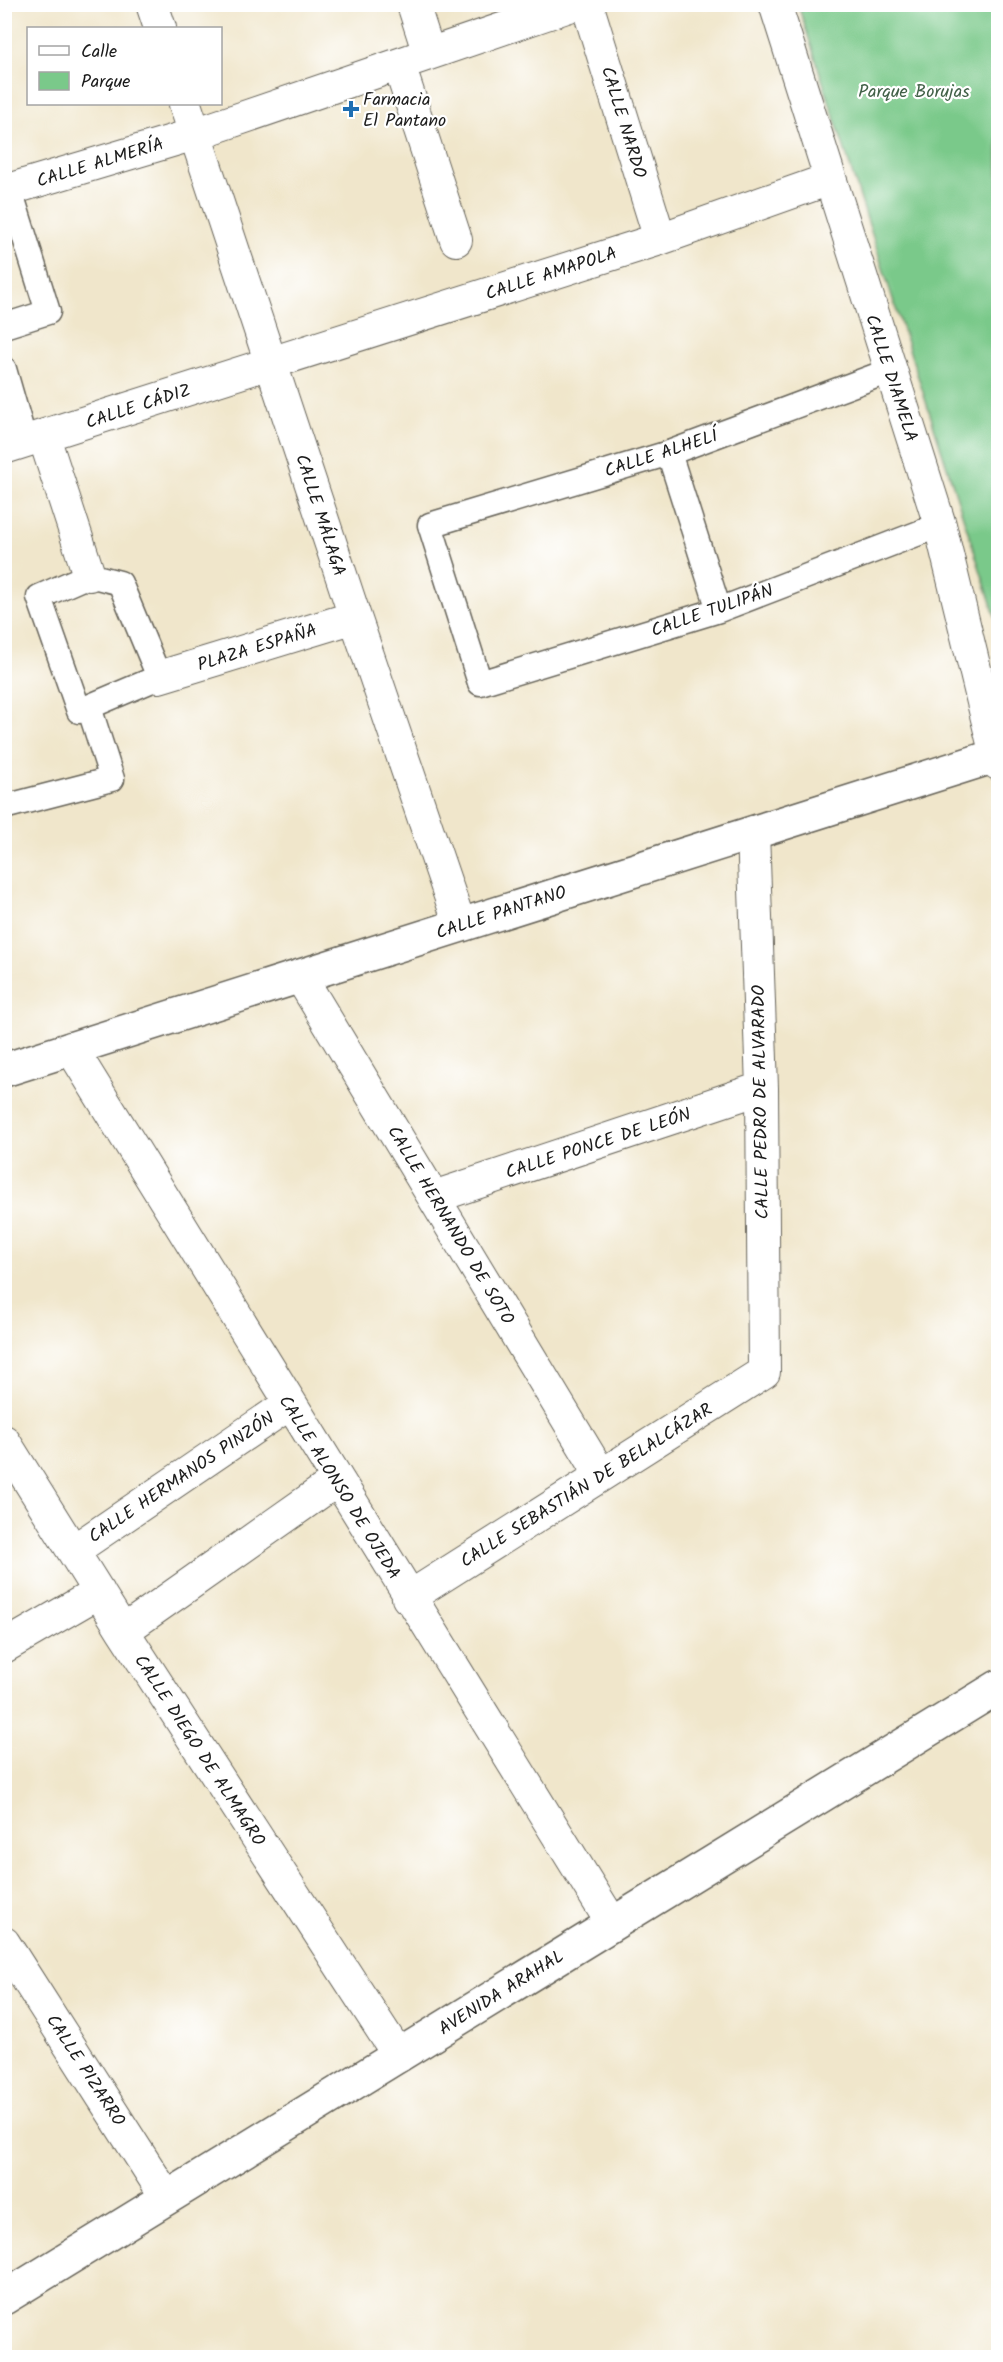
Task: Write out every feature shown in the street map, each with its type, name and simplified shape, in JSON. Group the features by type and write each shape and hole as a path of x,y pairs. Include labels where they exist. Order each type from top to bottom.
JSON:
{"street":[{"path":"152,4 160,27"},
{"path":"413,4 429,54"},
{"name":"CALLE ALMERÍA","path":"7,190 195,134 575,4"},
{"name":"CALLE NARDO","path":"587,4 660,238"},
{"name":"CALLE DIAMELA","path":"775,4 889,370 940,525 998,758"},
{"path":"399,65 456,240"},
{"name":"CALLE MÁLAGA","path":"185,105 460,925"},
{"name":"CALLE AMAPOLA","path":"270,362 660,238 830,179"},
{"path":"4,326 48,312 7,190"},
{"name":"CALLE CÁDIZ","path":"24,442 270,362"},
{"path":"4,369 24,442 89,575"},
{"name":"CALLE ALHELÍ","path":"480,683 430,525 669,453 889,370"},
{"path":"669,453 719,610"},
{"name":"CALLE TULIPÁN","path":"480,683 719,610 940,525"},
{"path":"4,807 112,779 89,707 79,711 39,597 89,575 120,583 159,677"},
{"name":"PLAZA ESPAÑA","path":"89,707 159,677 355,617"},
{"name":"CALLE PANTANO","path":"4,1070 753,832 998,758"},
{"name":"CALLE PEDRO DE ALVARADO","path":"753,832 762,1088 764,1372"},
{"name":"CALLE HERNANDO DE SOTO","path":"300,976 601,1475"},
{"name":"CALLE ALONSO DE OJEDA","path":"70,1048 408,1598 612,1923"},
{"name":"CALLE PONCE DE LEÓN","path":"434,1197 762,1088"},
{"name":"CALLE SEBASTIÁN DE BELALCÁZAR","path":"408,1598 764,1372"},
{"name":"CALLE HERMANOS PINZÓN","path":"73,1551 289,1404"},
{"name":"CALLE DIEGO DE ALMAGRO","path":"4,1442 123,1631 399,2056"},
{"path":"123,1631 336,1481"},
{"path":"4,1647 99,1592"},
{"name":"AVENIDA ARAHAL","path":"4,2298 999,1687"},
{"name":"CALLE PIZARRO","path":"4,1943 167,2198"}],"green space":[{"name":"Parque Borujas","path":"798,5 998,5 998,625"}],"place":[{"name":"Farmacia El Pantano","path":"351,109"}]}
